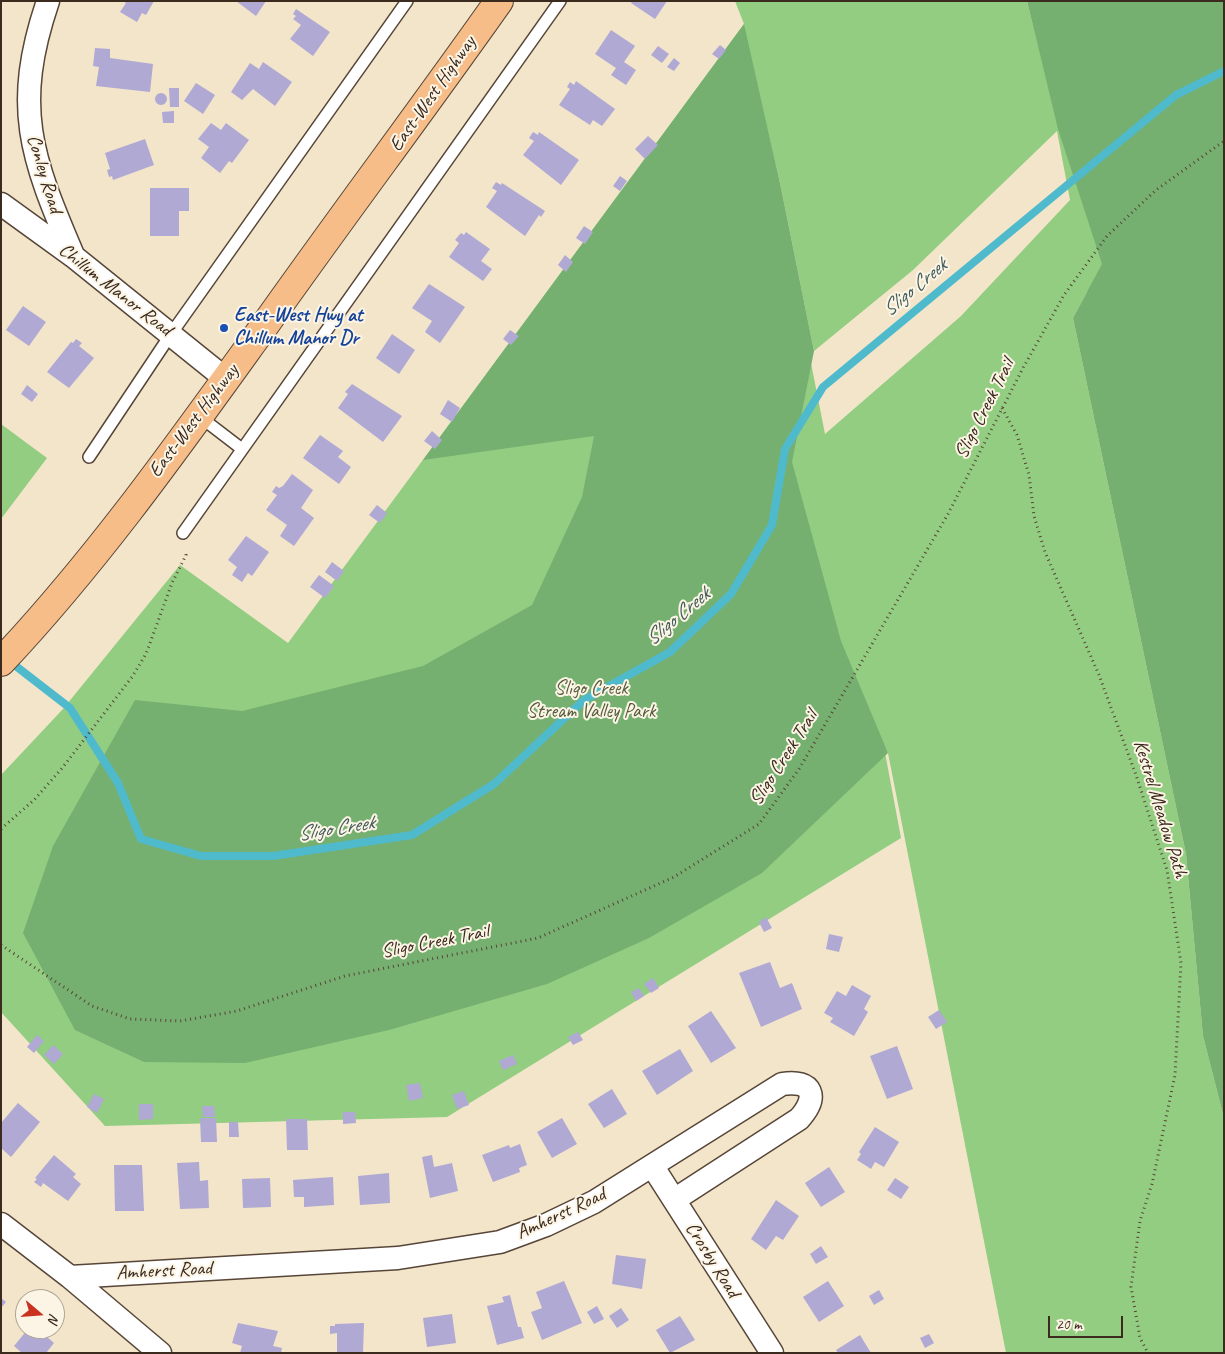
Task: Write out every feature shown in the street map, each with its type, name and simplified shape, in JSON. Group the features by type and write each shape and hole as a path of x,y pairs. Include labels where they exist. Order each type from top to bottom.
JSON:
{"main road":[{"name":"East-West Highway","path":"1,662 25,637 110,535 227,380 406,134 499,1"}],"street":[{"name":"Conley Road","path":"48,1 30,67 28,102 32,143 44,187 73,256"},
{"name":"Chillum Manor Road","path":"1,204 73,256 227,380"},
{"name":"Amherst Road","path":"70,1277 398,1258 500,1242 546,1226 594,1202 653,1167 782,1084 794,1082 805,1085 810,1092 811,1101 808,1110 799,1119 674,1200"},
{"name":"Crosby Road","path":"653,1167 772,1353"},
{"path":"1,1224 70,1277 160,1353"}],"lane":[{"path":"89,457 170,334 407,1"},
{"path":"183,533 560,1"},
{"path":"199,416 242,448"}],"path":[{"name":"Sligo Creek Trail","path":"1,945 92,1006 130,1019 180,1021 237,1011 345,976 538,938 674,877 759,824 799,769 948,514 1002,408 1064,295 1107,236 1156,190 1224,141"},
{"name":"Kestrel Meadow Path","path":"1002,408 1017,435 1029,475 1034,516 1045,552 1102,684 1136,775 1167,870 1181,963 1175,1075 1152,1184 1140,1221 1131,1287 1140,1338 1148,1353"},
{"path":"1,828 34,800 62,767 121,691 146,654 172,583 186,555 183,533"}],"green space":[{"path":"735,1 1027,1 1048,86 1224,1 1224,1016 1087,292 1073,318 1186,854 1203,1036 1224,1118 1224,1353 1006,1353 888,753 883,742 901,838 447,1117 105,1126 1,1012 1,775 63,709 180,565 288,643 744,24","holes":["749,49 780,183 814,351 913,270 1057,131 1070,200 961,316 825,434"]},
{"path":"1027,1 1224,1 1224,1118 1203,1036 1186,854 1073,318 1102,264 1058,129"},
{"name":"Sligo Creek Stream Valley Park","path":"744,24 780,183 814,351 792,462 841,641 888,753 762,873 649,938 547,984 389,1030 245,1063 144,1062 75,1030 23,933 53,846 135,700 242,711 423,666 532,605 582,497 594,436 423,460"},
{"path":"1,424 47,458 1,519"}],"building":[{"path":"123,1 154,1 146,15 142,13 137,22 120,12 126,3"},
{"path":"236,1 266,1 256,16"},
{"path":"632,1 667,1 655,19 631,3"},
{"path":"296,9 330,32 313,56 290,39 301,25 293,19 296,16 293,14"},
{"path":"611,30 635,46 624,62 636,70 626,85 611,75 616,68 595,54"},
{"path":"720,45 726,50 719,59 712,54"},
{"path":"658,46 669,54 662,63 651,55"},
{"path":"95,48 110,49 110,58 153,64 150,92 96,86 99,67 93,66"},
{"path":"674,58 680,63 674,71 667,67"},
{"path":"263,62 292,82 275,106 253,89 242,100 231,92 250,63 259,69"},
{"path":"576,81 615,109 602,126 593,120 590,125 559,105 570,89 567,87 570,82 574,85"},
{"path":"196,83 215,95 203,114 184,101"},
{"path":"169,88 179,88 179,107 170,107"},
{"path":"159,93 163,93 167,99 163,105 159,105 155,101 155,97"},
{"path":"174,111 174,123 163,123 162,112"},
{"path":"211,123 221,130 226,123 249,140 232,163 229,161 220,173 201,158 209,147 198,139"},
{"path":"533,132 538,135 539,132 579,160 561,185 523,155 534,141 529,138"},
{"path":"648,136 658,145 645,159 635,149"},
{"path":"145,139 154,165 113,180 112,176 109,177 107,170 110,169 105,153"},
{"path":"620,176 627,181 620,191 613,186"},
{"path":"496,182 501,185 502,183 545,211 541,217 539,215 525,236 486,207 497,191 492,188"},
{"path":"150,188 189,188 189,211 179,211 179,236 150,236"},
{"path":"584,226 593,232 585,244 576,238"},
{"path":"466,232 490,249 481,261 492,269 483,281 449,257 459,243 455,240 461,233 464,235"},
{"path":"565,255 573,262 566,272 558,265"},
{"path":"429,284 465,307 440,343 425,332 432,321 412,308"},
{"path":"23,306 46,322 29,346 6,330"},
{"path":"510,330 519,336 511,345 503,339"},
{"path":"392,334 415,350 399,374 376,358"},
{"path":"76,339 82,343 79,346 94,358 69,388 47,372 71,342 73,343"},
{"path":"352,384 402,416 383,442 338,408 348,394 345,392"},
{"path":"27,385 38,394 32,402 21,394"},
{"path":"448,400 460,408 452,422 440,414"},
{"path":"432,431 442,440 435,449 424,441"},
{"path":"320,435 343,451 338,457 351,467 339,484 303,458"},
{"path":"292,474 313,490 301,508 314,518 294,546 280,536 287,525 266,510 277,495 272,492 276,486 279,488 283,486"},
{"path":"377,505 387,513 380,523 369,515"},
{"path":"246,536 269,552 252,576 248,573 242,582 232,575 237,567 228,560"},
{"path":"332,562 344,571 337,581 325,572"},
{"path":"319,575 334,586 325,598 310,587"},
{"path":"766,917 772,928 764,932 759,922"},
{"path":"829,934 843,937 839,952 826,949"},
{"path":"770,962 780,988 792,983 802,1009 761,1027 739,973"},
{"path":"653,978 659,988 651,993 644,984"},
{"path":"852,985 871,996 864,1009 868,1012 854,1036 830,1022 833,1018 824,1013 837,991 846,996"},
{"path":"639,988 644,996 636,1001 631,992"},
{"path":"939,1010 947,1022 936,1029 928,1017"},
{"path":"711,1011 736,1048 711,1063 688,1026"},
{"path":"578,1032 583,1040 573,1045 568,1037"},
{"path":"37,1035 44,1041 34,1053 27,1047"},
{"path":"53,1045 63,1054 54,1064 44,1055"},
{"path":"897,1046 913,1089 887,1099 870,1056"},
{"path":"680,1049 693,1071 657,1095 642,1071"},
{"path":"513,1055 517,1064 503,1070 499,1061"},
{"path":"420,1083 423,1098 409,1101 406,1085"},
{"path":"612,1089 627,1114 604,1128 588,1104"},
{"path":"464,1091 469,1105 457,1109 452,1095"},
{"path":"94,1094 104,1099 97,1113 87,1107"},
{"path":"18,1103 40,1122 11,1157 1,1148 1,1123"},
{"path":"139,1104 153,1104 153,1119 139,1120"},
{"path":"202,1106 214,1106 215,1117 203,1117"},
{"path":"343,1112 355,1112 356,1123 343,1124"},
{"path":"200,1118 216,1118 217,1142 201,1142"},
{"path":"562,1118 577,1144 552,1158 537,1132"},
{"path":"286,1119 307,1119 308,1150 287,1150"},
{"path":"229,1122 238,1122 239,1137 229,1137"},
{"path":"875,1127 899,1142 884,1167 875,1162 871,1169 857,1160 861,1154 859,1152"},
{"path":"520,1144 527,1165 519,1168 520,1172 493,1182 482,1155 509,1145 510,1148"},
{"path":"54,1155 76,1174 73,1177 81,1184 68,1201 43,1183 41,1187 34,1182 37,1179 35,1178"},
{"path":"432,1155 434,1167 452,1163 458,1191 430,1198 422,1157"},
{"path":"199,1162 200,1181 208,1180 209,1208 180,1209 177,1163"},
{"path":"114,1165 142,1165 144,1211 115,1211"},
{"path":"829,1167 845,1192 821,1207 805,1183"},
{"path":"389,1173 390,1203 360,1205 358,1176"},
{"path":"333,1177 334,1205 304,1207 304,1197 294,1197 293,1180"},
{"path":"270,1178 271,1207 243,1208 242,1179"},
{"path":"895,1178 909,1187 901,1199 887,1190"},
{"path":"776,1200 799,1216 783,1240 776,1236 766,1250 751,1239"},
{"path":"821,1246 828,1257 816,1264 810,1254"},
{"path":"616,1255 646,1259 642,1289 612,1284"},
{"path":"564,1281 582,1323 542,1340 531,1312 542,1308 536,1292"},
{"path":"828,1281 844,1306 819,1322 803,1297"},
{"path":"879,1290 884,1299 874,1305 869,1296"},
{"path":"510,1295 518,1327 521,1327 524,1338 497,1345 487,1306 504,1302 502,1297"},
{"path":"1,1298 6,1302 1,1308"},
{"path":"597,1306 604,1319 594,1324 587,1312"},
{"path":"621,1308 629,1320 617,1328 609,1316"},
{"path":"452,1314 456,1343 427,1347 423,1318"},
{"path":"680,1316 695,1340 670,1353 656,1330"},
{"path":"238,1323 278,1331 273,1346 282,1348 281,1353 240,1353 242,1346 232,1343"},
{"path":"364,1323 363,1353 337,1352 337,1333 330,1334 330,1326 335,1326 335,1324"},
{"path":"929,1334 934,1343 925,1348 920,1338"},
{"path":"860,1335 871,1353 838,1353 836,1350"},
{"path":"20,1339 49,1339 54,1343 46,1353 22,1353 14,1346"}],"waterway":[{"name":"Sligo Creek","path":"8,660 70,708 118,783 141,839 201,856 273,856 412,835 494,784 584,700 670,652 731,594 772,525 785,449 823,387 1176,95 1224,71"}],"place":[{"name":"East-West Hwy at Chillum Manor Dr","path":"224,328"}]}
